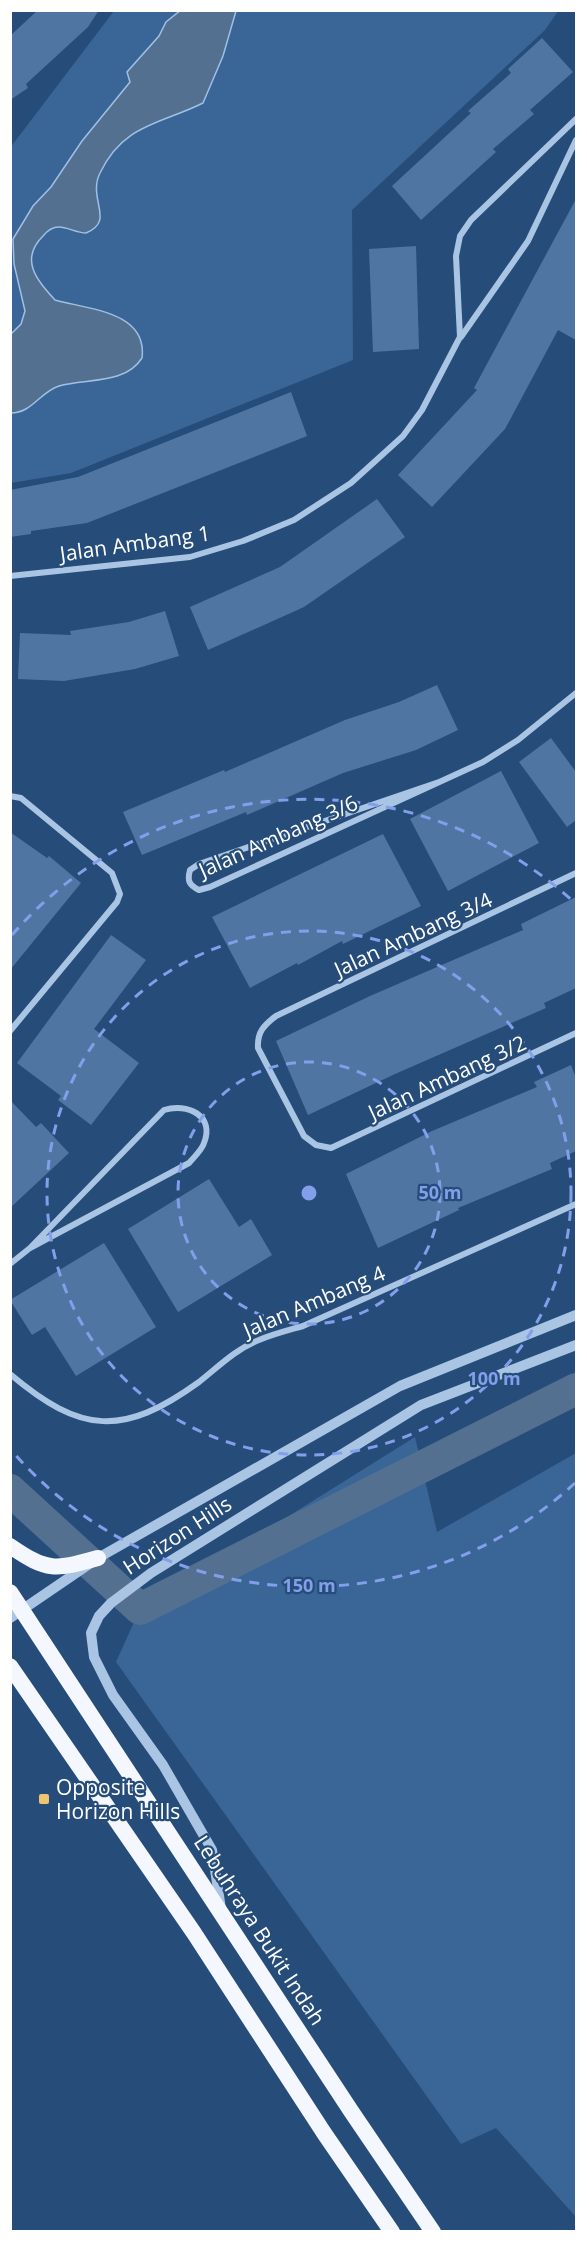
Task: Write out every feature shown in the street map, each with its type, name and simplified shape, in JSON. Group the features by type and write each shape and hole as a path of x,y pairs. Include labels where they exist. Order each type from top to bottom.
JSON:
{"highway":[{"path":"10,1546 30,1560 48,1568 66,1567 98,1558"},
{"name":"Lebuhraya Bukit Indah","path":"10,1592 17,1613 221,1912 433,2232"},
{"path":"10,1666 188,1924 392,2232"}],"street":[{"path":"460,337 456,255 460,236 471,220 576,118"},
{"name":"Jalan Ambang 1","path":"10,576 190,557 243,541 294,520 351,483 403,436 422,410 460,337 528,241 576,140"},
{"name":"Jalan Ambang 3/6","path":"439,782 199,864 189,870 188,879 192,886 199,890 210,887 483,762 518,740 576,693"},
{"path":"10,796 21,798 112,873 120,894 117,902 10,1031"},
{"name":"Jalan Ambang 3/4","path":"331,1148 316,1145 304,1136 258,1048 257,1038 263,1026 276,1016 576,873"},
{"name":"Jalan Ambang 3/2","path":"331,1148 576,1033"},
{"path":"10,1264 30,1248 164,1110 177,1106 191,1108 202,1119 207,1132 204,1145 189,1162 30,1248"},
{"name":"Jalan Ambang 4","path":"10,1374 40,1400 80,1419 106,1423 135,1418 189,1388 228,1358 258,1340 303,1326 576,1204"},
{"name":"Horizon Hills","path":"17,1613 98,1558 400,1386 576,1315"},
{"name":"Horizon Hills","path":"221,1912 212,1850 163,1764 113,1695 94,1657 91,1633 99,1616 111,1603 151,1573 421,1405 576,1345"}],"shaded area":[{"path":"181,10 236,11 223,56 203,103 158,121 120,144 109,157 97,183 100,216 95,228 86,233 56,227 46,232 32,253 33,270 55,300 98,310 125,321 135,330 141,342 142,358 126,373 115,377 59,386 25,410 11,413 11,334 21,324 25,311 14,264 13,239 33,206 51,187 82,141 130,82 127,72 159,36 166,22"},
{"path":"114,11 558,11 545,30 352,210 353,360 71,473 11,483 10,148"},
{"path":"415,1437 437,1532 576,1453 576,2217 496,2128 461,2144 116,1662 140,1609"}],"building":[{"path":"38,10 99,10 88,27 26,84 28,88 10,100 10,36"},
{"path":"542,38 573,72 530,110 534,114 493,149 496,152 421,220 392,186 471,113 468,111 511,73 508,69"},
{"path":"576,199 576,340 558,330 505,429 432,507 398,475 477,390 474,388"},
{"path":"416,246 419,349 373,352 369,249"},
{"path":"291,392 307,436 87,523 31,531 31,534 10,537 10,490 78,477"},
{"path":"377,499 405,537 304,607 208,650 190,607 280,567"},
{"path":"165,611 179,656 135,669 64,681 18,679 20,633 71,635 70,631 129,622"},
{"path":"437,685 458,730 416,750 343,773 247,815 246,812 142,855 123,812 224,770 225,772 345,720 399,702"},
{"path":"551,738 576,772 576,820 567,827 519,762"},
{"path":"501,771 539,843 448,891 410,819"},
{"path":"10,832 47,858 49,856 81,883 10,970"},
{"path":"383,834 421,906 343,944 342,941 250,988 212,917"},
{"path":"576,897 576,988 544,1003 546,1008 308,1115 276,1041 370,996 523,930 521,924"},
{"path":"111,935 146,960 94,1029 139,1063 91,1125 58,1100 61,1096 17,1063"},
{"path":"571,1065 576,1078 576,1151 550,1163 552,1169 458,1208 459,1210 378,1248 346,1174 432,1131 537,1087 534,1082"},
{"path":"10,1100 36,1127 41,1123 69,1153 10,1208"},
{"path":"209,1179 239,1227 251,1219 272,1255 178,1312 128,1229"},
{"path":"104,1243 156,1327 76,1376 45,1327 32,1335 10,1300"}],"waterway":[{"path":"10,1490 140,1609 576,1389"}],"place":[{"name":"Opposite Horizon Hills","path":"44,1799"}]}
